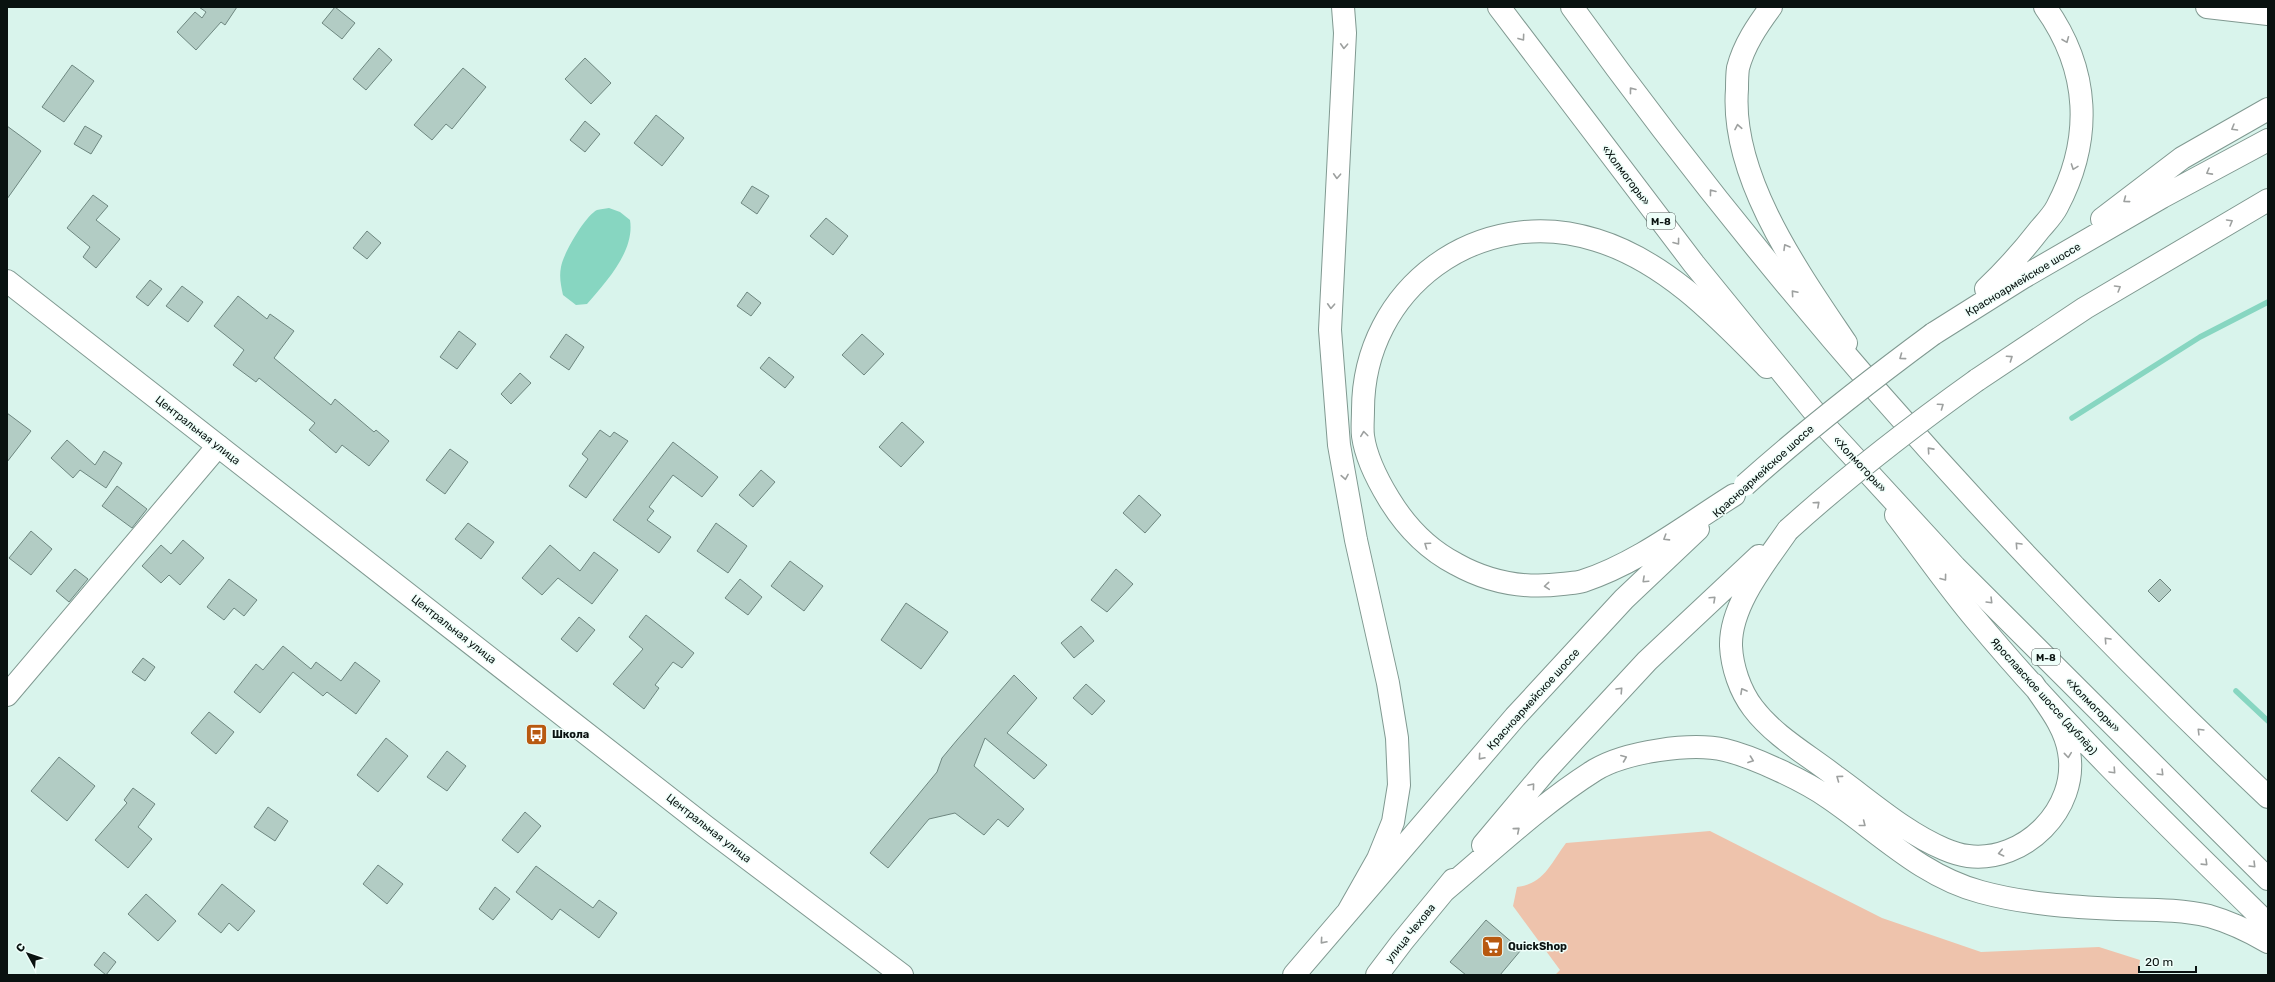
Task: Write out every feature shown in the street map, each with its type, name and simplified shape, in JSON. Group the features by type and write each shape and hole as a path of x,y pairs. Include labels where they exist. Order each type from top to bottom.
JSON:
{"main road":[{"path":"1294,975 1348,912 1381,852 1393,822 1399,785 1397,738 1388,683 1356,540 1339,445 1330,330 1345,33 1343,7"},
{"name":"«Холмогоры»","path":"1499,7 1694,264 1829,430 1955,567 2268,879"},
{"path":"1572,7 1630,87 1769,263 1883,397 1940,461 2112,645 2268,797"},
{"path":"1770,7 1754,29 1738,69 1735,111 1744,159 1765,211 1811,292 1883,397"},
{"path":"1940,330 2012,265 2056,208 2076,163 2083,112 2075,64 2061,29 2045,7"},
{"path":"2207,7 2268,14"},
{"path":"2022,278 2182,158 2268,109"},
{"name":"Красноармейское шоссе","path":"1348,912 1515,718 1619,605 1792,442 1940,330 2022,278 2162,197 2268,140"},
{"path":"1444,891 1547,769 1647,661 1788,530 1851,474 1977,380 2085,308 2268,200"},
{"path":"1740,490 1636,557 1582,582 1542,586 1506,584 1475,574 1450,562 1421,541 1398,515 1377,480 1363,436 1363,388 1373,344 1398,301 1430,268 1474,243 1513,233 1557,232 1596,240 1640,260 1682,287 1730,329 1829,430"},
{"name":"Центральная улица","path":"7,281 706,827 902,975"},
{"path":"7,695 218,446"},
{"name":"Ярославское шоссе (дублёр)","path":"1844,447 1976,620 2130,790 2268,924"},
{"path":"1788,530 1752,583 1734,621 1731,646 1738,681 1753,709 1780,734 1912,832 1945,850 1968,856 1989,855 2014,850 2036,837 2051,820 2062,800 2069,776 2069,752 2062,728 2033,684"},
{"path":"1444,891 1546,806 1597,769 1636,753 1684,748 1724,750 1770,767 1828,797 1903,855 1944,879 2023,901 2115,909 2176,911 2209,916 2243,928 2268,942"},
{"path":"2222,753 2268,788"},
{"name":"улица Чехова","path":"1377,975 1444,891"}],"shaded area":[{"path":"609,208 620,212 630,220 628,243 618,265 587,304 576,305 563,295 560,274 563,261 575,236 592,214 597,210"},
{"path":"1710,831 1882,918 1981,952 2099,947 2140,960 2138,975 1555,975 1560,970 1513,906 1517,887 1534,882 1540,877 1551,865 1566,843"}],"building":[{"path":"199,7 237,7 225,25 221,22 196,50 177,32 195,12 202,18 206,12"},
{"path":"335,7 355,23 342,39 322,23"},
{"path":"379,48 392,60 366,90 353,79"},
{"path":"585,58 611,83 591,104 565,79"},
{"path":"72,65 94,81 64,122 42,107"},
{"path":"463,68 486,87 452,129 446,124 432,140 414,125"},
{"path":"656,115 684,138 662,166 634,143"},
{"path":"585,121 600,134 585,152 570,140"},
{"path":"7,126 41,151 7,199"},
{"path":"85,126 102,136 91,154 74,144"},
{"path":"752,186 769,196 757,214 741,203"},
{"path":"93,195 108,206 96,220 120,239 96,268 83,257 90,247 67,228"},
{"path":"826,218 848,236 833,255 810,236"},
{"path":"367,231 381,243 367,259 353,248"},
{"path":"150,280 162,289 148,306 136,297"},
{"path":"182,286 203,302 188,322 166,306"},
{"path":"747,292 761,303 751,316 737,306"},
{"path":"238,296 267,319 270,314 294,331 274,358 331,405 335,399 374,432 376,430 389,441 369,466 342,445 336,453 309,430 315,423 259,378 256,382 233,365 244,350 214,326"},
{"path":"459,331 476,344 457,369 440,357"},
{"path":"566,334 584,347 569,370 550,357"},
{"path":"862,334 884,354 864,375 842,355"},
{"path":"769,357 794,377 785,388 760,368"},
{"path":"520,373 531,383 511,404 501,394"},
{"path":"7,413 31,431 7,462"},
{"path":"902,422 924,442 901,467 879,447"},
{"path":"600,430 610,437 614,432 628,441 586,498 569,486 588,459 582,454"},
{"path":"67,440 95,465 104,451 122,463 106,488 80,470 73,478 51,458"},
{"path":"673,442 718,477 702,497 673,475 649,507 654,511 647,520 671,537 659,553 613,520"},
{"path":"450,449 468,462 445,494 426,480"},
{"path":"761,470 775,482 753,507 739,495"},
{"path":"117,486 147,509 132,528 102,506"},
{"path":"1139,495 1161,515 1145,533 1123,513"},
{"path":"468,523 494,542 481,559 455,539"},
{"path":"716,523 747,546 728,573 697,551"},
{"path":"31,531 52,549 31,575 9,558"},
{"path":"183,540 204,558 180,585 169,575 161,583 142,566 161,545 171,554"},
{"path":"550,545 580,571 594,552 618,570 592,604 558,578 542,595 522,578"},
{"path":"790,561 823,586 804,611 771,586"},
{"path":"75,569 88,579 69,602 56,591"},
{"path":"1116,569 1133,584 1107,612 1091,600"},
{"path":"229,579 257,600 244,616 234,608 224,620 207,607"},
{"path":"740,579 762,597 748,615 725,598"},
{"path":"2160,579 2171,590 2159,602 2148,591"},
{"path":"906,603 948,632 921,669 881,640"},
{"path":"646,615 694,653 682,668 673,662 655,685 659,688 644,709 613,684 643,649 629,637"},
{"path":"579,617 595,630 577,652 561,639"},
{"path":"1081,626 1094,641 1074,658 1061,643"},
{"path":"283,646 311,669 316,662 341,681 355,662 380,681 356,714 327,692 323,696 293,672 260,713 234,692 256,664 263,670"},
{"path":"143,658 155,667 145,681 132,672"},
{"path":"1014,675 1037,698 1007,733 1047,765 1034,779 985,738 974,766 1024,809 1008,827 998,819 984,835 955,813 929,819 888,868 870,853 937,772 942,758"},
{"path":"1086,684 1105,701 1092,715 1073,698"},
{"path":"209,712 234,732 216,754 191,733"},
{"path":"386,738 408,756 378,792 357,775"},
{"path":"447,751 466,766 447,791 427,777"},
{"path":"59,757 95,786 67,821 31,791"},
{"path":"133,788 155,804 138,827 152,839 128,868 95,840 127,803 124,800"},
{"path":"268,807 288,821 275,841 254,827"},
{"path":"525,812 541,826 518,853 502,840"},
{"path":"378,865 403,884 387,904 363,884"},
{"path":"536,866 593,908 599,900 617,913 599,938 560,909 552,920 516,892"},
{"path":"222,884 255,911 238,931 229,923 221,933 198,914"},
{"path":"495,887 510,899 493,920 479,909"},
{"path":"146,894 176,921 158,941 128,914"},
{"path":"1486,920 1521,950 1500,975 1466,975 1450,962"},
{"path":"104,952 116,962 106,975 94,965"}],"waterway":[{"path":"2072,418 2200,337 2268,302"},
{"path":"2236,691 2268,721"}],"place":[{"name":"Школа","path":"536,734"},
{"name":"QuickShop","path":"1492,946"}]}
